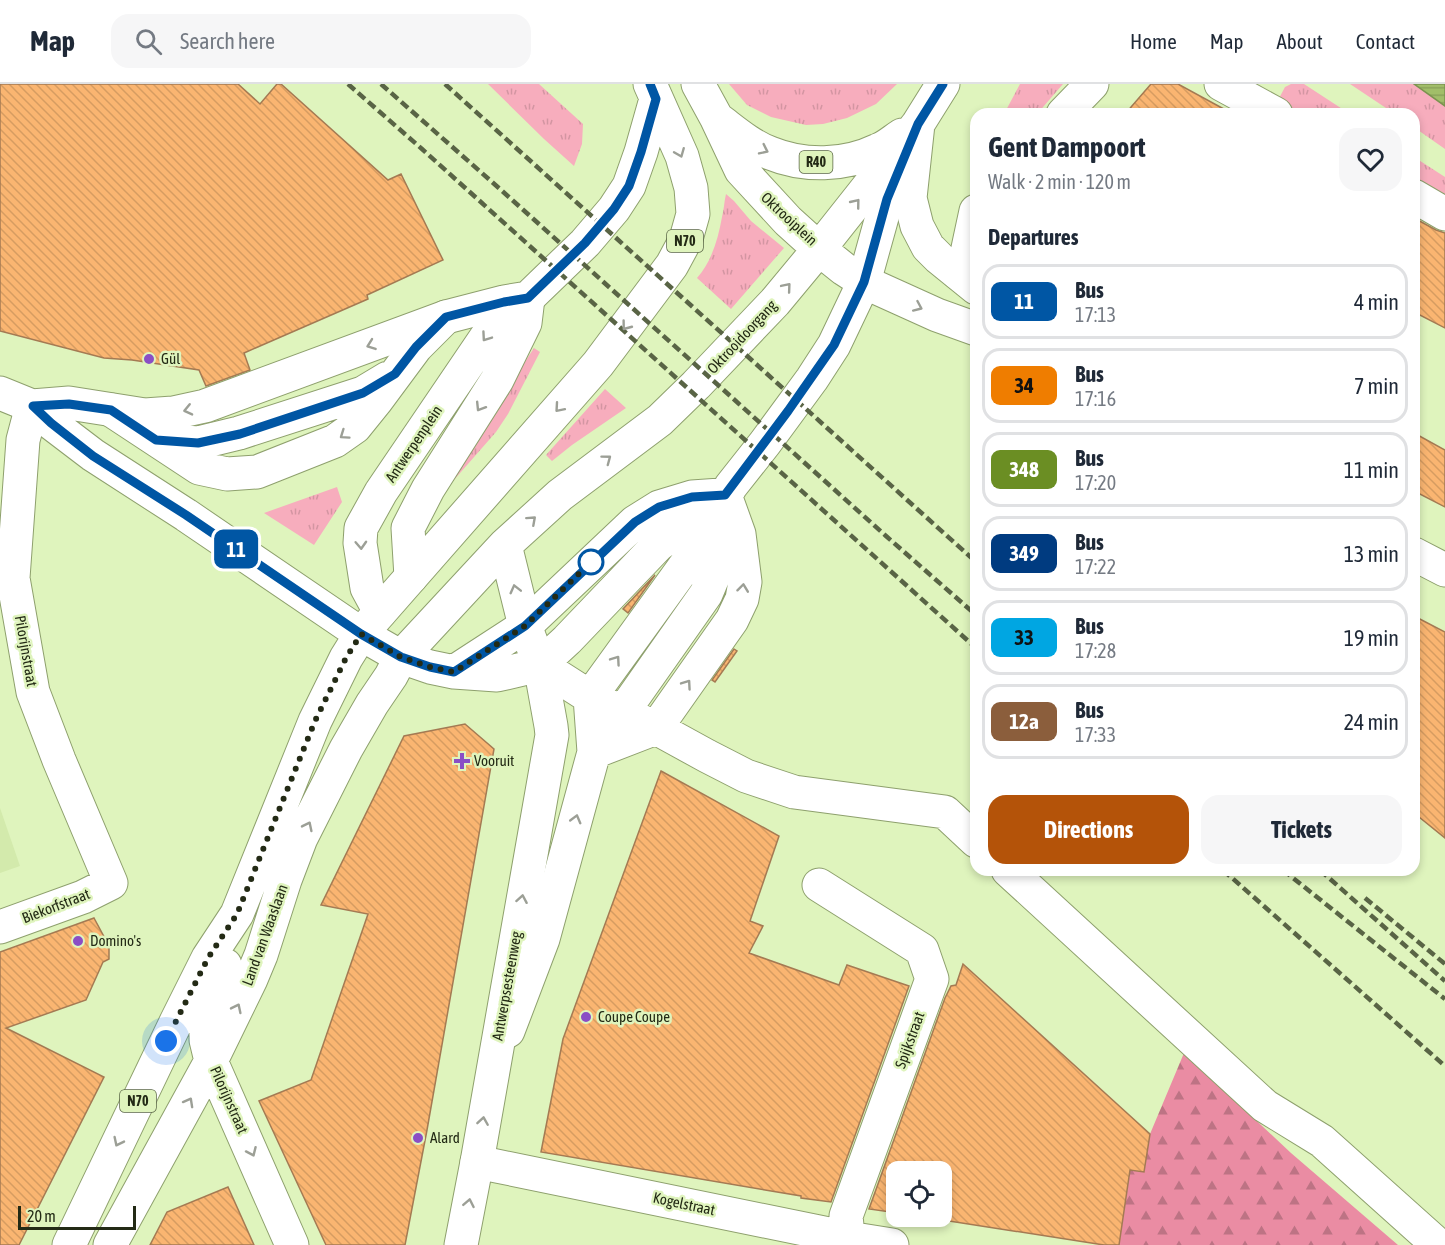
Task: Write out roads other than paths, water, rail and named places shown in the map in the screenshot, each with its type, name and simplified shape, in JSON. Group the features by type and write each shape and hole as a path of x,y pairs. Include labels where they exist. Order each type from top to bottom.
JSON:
{"main road":[{"name":"Oktrooiplein","path":"698,84 741,170 768,201 819,249 918,124 943,84"},
{"path":"1069,108 1092,84"},
{"path":"1221,84 1266,108"},
{"name":"Antwerpenplein","path":"370,623 368,588 360,543 361,528 381,492 495,324 528,298 585,243 614,209 629,186 641,152 653,92"},
{"name":"N70","path":"69,1245 208,958 237,914 315,721 346,658 370,623 598,364 672,265 686,239 693,214 691,188 682,156 653,92"},
{"name":"Oktrooiplein","path":"716,117 743,139 768,153 790,160 809,162 837,162 858,158 880,150 918,124"},
{"name":"Oktrooiplein","path":"918,124 910,198 918,226 928,247 958,273 967,253 970,239"},
{"name":"Oktrooiplein","path":"725,495 834,345 864,282 887,199 918,124"},
{"path":"1420,199 1445,214"},
{"name":"R40","path":"819,249 864,282 930,312 970,327"},
{"name":"Oktrooidoorgang","path":"495,554 560,495 660,420 696,386 775,302 819,249"},
{"path":"33,406 69,404 145,415 173,413 205,406 446,317 528,298 525,323 497,380 428,489 408,528 411,577"},
{"path":"111,410 156,440 198,443 240,434 363,393 395,374 416,347 446,317"},
{"path":"0,393 33,406 93,456 186,515 370,623 401,657 454,672 497,675 540,665 658,545 725,495"},
{"name":"Pilorijnstraat","path":"33,406 23,440 14,578 33,692 111,883"},
{"path":"454,672 525,626 635,522 659,507 692,497 725,495"},
{"path":"490,1081 543,939 594,752 590,697 687,563 725,495"},
{"path":"594,752 706,594 724,551 725,495"},
{"path":"594,752 656,728 732,621 742,599 745,582 739,534 725,495"},
{"path":"370,623 429,601 495,554"},
{"path":"495,554 540,665 590,697 656,728 746,776 794,792 945,812 970,835"},
{"path":"401,657 495,554"},
{"path":"1420,557 1445,570"},
{"name":"Land van Waaslaan","path":"110,1245 212,1060 251,979 302,838 346,749 401,657"},
{"name":"Antwerpsesteenweg","path":"461,1245 552,735 540,665"},
{"path":"1015,876 1264,1106 1322,1142 1438,1245"},
{"name":"Biekorfstraat","path":"0,927 83,897 111,883"},
{"name":"Spijkstraat","path":"819,885 922,950 932,979 846,1216 848,1241"},
{"name":"Pilorijnstraat","path":"237,914 225,963 206,1017 206,1040 212,1060 292,1245"},
{"name":"Kogelstraat","path":"477,1162 848,1241 892,1245"}],"railway":[{"path":"348,84 970,643"},
{"path":"381,84 970,610"},
{"path":"445,84 970,557"},
{"path":"1230,876 1445,1066"},
{"path":"1291,876 1445,999"},
{"path":"1327,876 1445,981"},
{"path":"1365,898 1445,964"}],"place":[{"name":"Gül","path":"149,359"},
{"name":"Vooruit","path":"462,761"},
{"name":"Domino's","path":"78,941"},
{"name":"Coupe Coupe","path":"586,1017"},
{"name":"Alard","path":"418,1138"}]}
